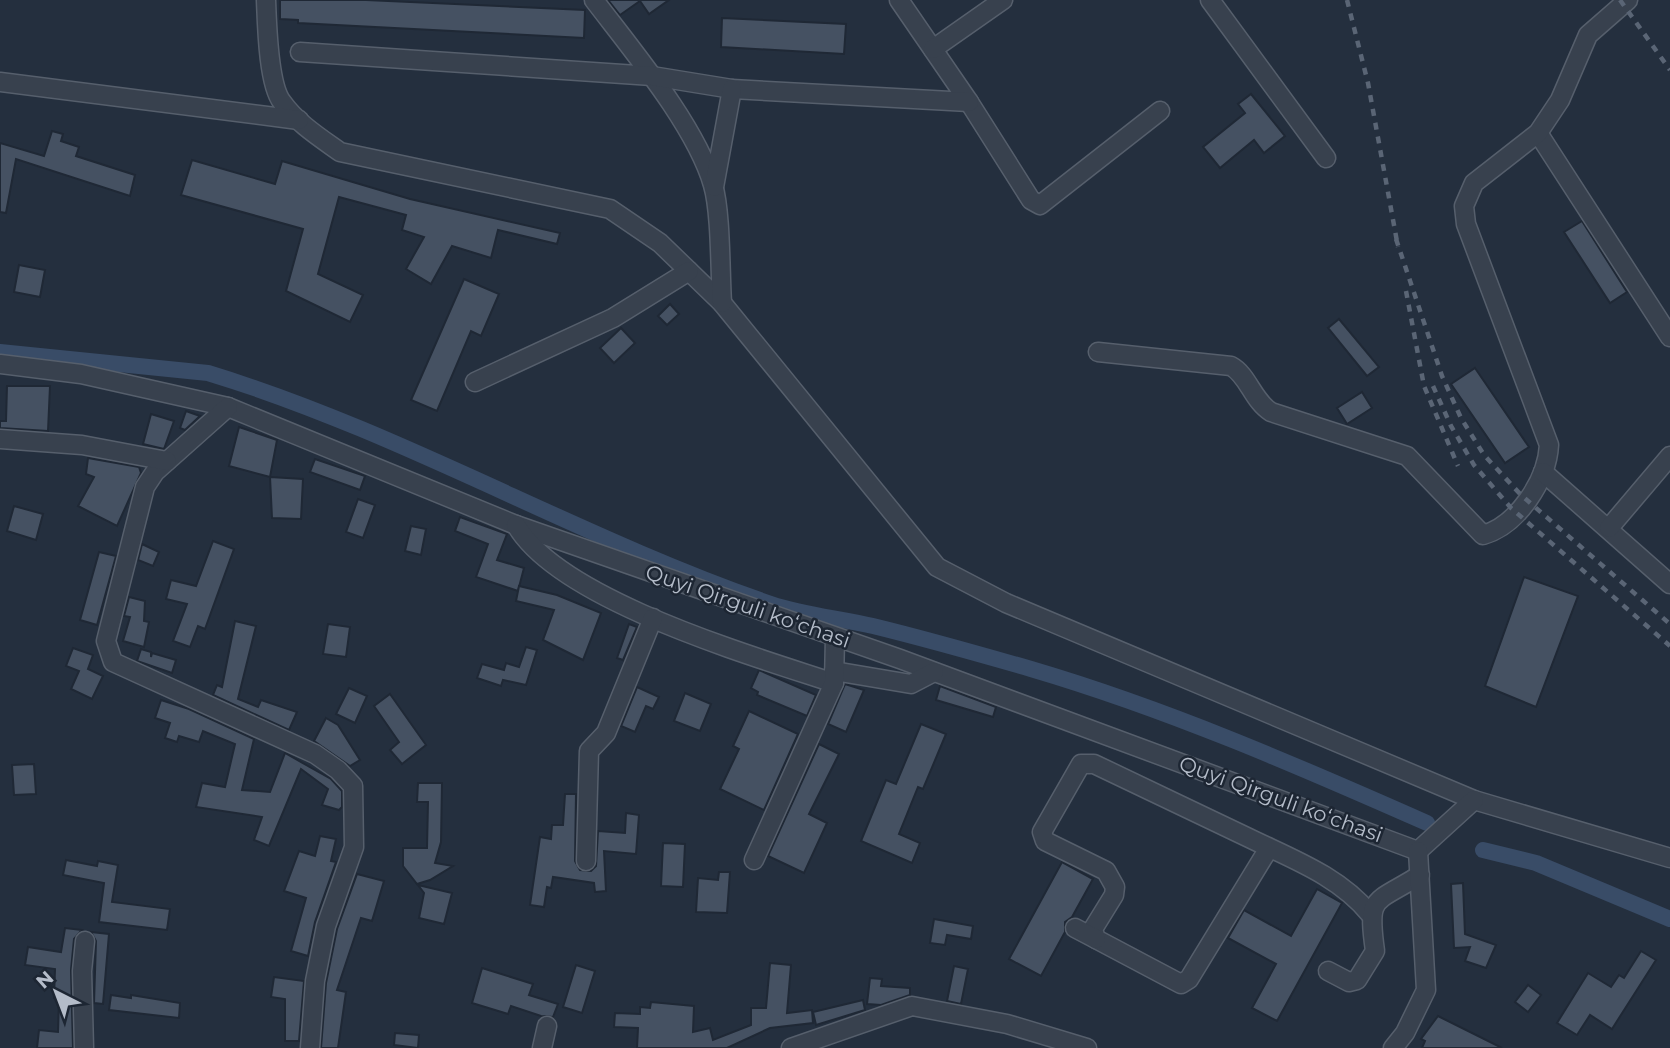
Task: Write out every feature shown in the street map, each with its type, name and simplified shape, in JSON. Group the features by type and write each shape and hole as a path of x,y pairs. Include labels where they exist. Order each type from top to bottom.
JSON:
{"street":[{"path":"266,0 270,56 280,100 299,120 340,152 610,209 660,243 722,303 937,567 1006,603 1474,800 1670,858"},
{"path":"594,0 652,76 694,143 714,187"},
{"path":"899,0 969,102 1031,200 1040,205 1160,111"},
{"path":"933,49 1003,0"},
{"path":"1210,0 1326,158"},
{"path":"1098,352 1231,366 1238,370 1262,406 1271,412 1407,456 1483,535 1491,532 1517,513 1543,472 1548,461 1549,445 1466,224 1464,206 1474,184 1538,133 1560,100 1588,35 1628,0"},
{"path":"300,52 652,76 732,89 969,102"},
{"path":"0,82 299,120"},
{"path":"722,303 714,187 732,89"},
{"path":"1538,133 1670,337"},
{"path":"475,382 613,317 689,271"},
{"name":"Quyi Qirguli koʻchasi","path":"0,364 81,374 228,407 516,525 835,636 1418,851"},
{"path":"228,407 167,461 145,487 106,640 113,662 315,754 338,770 353,786 354,847 326,926 315,981 310,1048"},
{"path":"0,439 82,445 167,461"},
{"path":"1609,528 1670,456"},
{"path":"1543,472 1670,584"},
{"path":"516,525 525,542 553,565 653,618 834,677 911,684 934,672"},
{"path":"586,861 589,751 606,733 653,618"},
{"path":"754,860 834,677 835,636"},
{"path":"1096,939 1093,929 1114,895 1111,878 1106,871 1045,841 1042,832 1081,764 1094,764 1331,878 1357,898 1370,914"},
{"path":"1393,1048 1405,1033 1426,990 1418,851 1474,800"},
{"path":"1075,928 1181,984 1189,979 1269,848"},
{"path":"1328,971 1349,982 1357,980 1375,951 1370,914 1374,904 1420,876"},
{"path":"84,1048 82,971 85,941"},
{"path":"791,1048 912,1006 1007,1024 1087,1048"},
{"path":"542,1048 547,1026"}],"building":[{"path":"280,0 366,0 585,10 584,38 298,23 298,20 280,19"},
{"path":"608,0 669,0 649,14 640,1 620,15"},
{"path":"722,18 846,24 844,54 721,47"},
{"path":"1251,94 1285,136 1264,153 1254,140 1220,168 1203,147 1245,113 1238,104"},
{"path":"52,131 63,134 61,141 79,147 76,156 135,175 130,196 16,159 6,213 0,212 0,143 44,156"},
{"path":"192,160 275,184 282,161 410,199 560,233 557,244 498,230 491,258 452,246 431,284 406,269 424,237 402,230 406,215 339,197 318,274 363,295 350,322 286,291 303,229 181,195"},
{"path":"1582,221 1627,292 1610,303 1564,232"},
{"path":"19,265 45,270 40,297 14,292"},
{"path":"464,279 499,294 481,336 471,331 437,411 411,400"},
{"path":"670,304 679,314 667,325 658,316"},
{"path":"1339,319 1379,367 1367,376 1328,328"},
{"path":"621,328 635,343 614,363 600,348"},
{"path":"1475,368 1529,447 1505,463 1451,384"},
{"path":"7,386 50,386 48,431 0,428 0,421 6,421"},
{"path":"1362,392 1372,408 1347,424 1337,408"},
{"path":"186,411 200,416 185,430 180,428"},
{"path":"151,414 174,421 164,449 143,444"},
{"path":"239,427 277,440 270,477 229,466"},
{"path":"88,458 139,467 141,473 117,526 78,506 94,477 86,474"},
{"path":"315,459 365,476 360,490 310,472"},
{"path":"270,477 303,479 301,519 272,518"},
{"path":"358,499 375,505 363,538 346,532"},
{"path":"14,506 43,514 36,540 7,531"},
{"path":"460,517 507,534 497,560 524,568 518,591 476,577 488,544 455,531"},
{"path":"411,526 426,529 421,555 405,551"},
{"path":"213,541 234,549 205,629 198,626 190,647 173,641 187,604 166,599 171,580 196,586"},
{"path":"142,544 159,552 153,566 138,560"},
{"path":"99,552 116,556 97,625 80,620"},
{"path":"1524,577 1578,596 1536,707 1485,686"},
{"path":"519,586 557,595 601,613 583,660 543,640 554,610 516,601"},
{"path":"129,597 145,601 144,621 149,622 144,647 123,641 130,617 124,616"},
{"path":"235,621 256,626 238,699 258,707 261,700 297,712 289,730 213,695 217,685 222,687"},
{"path":"328,624 350,627 346,657 323,654"},
{"path":"629,624 637,627 623,660 617,658"},
{"path":"526,647 537,650 526,685 503,680 501,686 477,678 482,664 504,670 506,663 519,667"},
{"path":"73,648 93,655 88,669 103,676 92,699 71,689 79,671 66,666"},
{"path":"141,649 151,652 151,657 152,653 176,660 172,673 137,661"},
{"path":"759,670 816,695 807,716 757,695 758,692 751,688"},
{"path":"845,684 864,690 846,732 828,724"},
{"path":"940,686 996,707 993,717 936,700"},
{"path":"637,687 659,697 653,709 646,706 635,732 621,726"},
{"path":"349,688 367,696 355,723 336,714"},
{"path":"685,693 711,704 700,731 674,721"},
{"path":"390,694 426,745 402,764 390,750 399,742 374,706"},
{"path":"161,700 189,709 254,739 242,790 270,792 285,753 331,779 342,791 342,807 339,810 322,805 328,789 301,769 269,846 254,840 262,817 196,807 202,783 225,787 235,744 203,731 199,742 179,736 177,742 165,738 170,723 155,718"},
{"path":"749,711 798,734 764,810 720,789 739,749 733,746"},
{"path":"326,718 338,725 360,760 350,766 314,741"},
{"path":"921,724 946,734 923,789 918,787 899,834 920,843 912,863 861,841 886,780 896,784"},
{"path":"819,744 839,754 809,814 827,823 804,873 768,856"},
{"path":"34,764 36,794 14,795 12,765"},
{"path":"418,783 442,783 441,842 435,863 453,866 430,880 417,884 403,866 403,848 427,848 428,802 417,802"},
{"path":"565,794 576,794 575,861 580,870 591,871 596,866 598,831 625,833 626,813 639,815 636,854 604,851 606,891 595,892 594,883 553,877 551,888 547,887 544,907 530,905 540,837 551,839 552,825 563,825"},
{"path":"320,836 336,839 331,861 336,862 315,922 308,956 291,951 306,898 284,891 299,851 315,856"},
{"path":"663,843 685,844 683,887 661,886"},
{"path":"66,860 97,866 98,861 118,865 112,902 170,909 167,930 99,922 104,883 63,875"},
{"path":"1062,862 1093,879 1072,917 1065,922 1065,932 1041,976 1009,959"},
{"path":"719,872 730,872 727,913 696,912 698,878 718,880"},
{"path":"357,874 384,881 372,921 361,918 337,990 346,992 338,1048 321,1048 326,983 337,929"},
{"path":"1463,883 1465,934 1496,945 1486,968 1465,961 1470,947 1454,948 1451,884"},
{"path":"418,885 452,893 444,924 419,918 424,893"},
{"path":"1317,889 1342,903 1277,1021 1252,1008 1276,964 1228,938 1244,910 1291,936"},
{"path":"934,919 973,926 971,939 947,935 945,945 930,943"},
{"path":"65,928 82,930 74,939 71,970 73,1048 37,1048 39,1030 58,1032 59,999 54,998 55,969 25,965 28,947 61,952"},
{"path":"91,932 109,934 103,1004 94,1003 96,941"},
{"path":"1641,951 1656,960 1612,1029 1590,1015 1577,1035 1557,1023 1588,973 1611,987 1619,975 1624,978"},
{"path":"770,963 791,965 787,1013 812,1010 813,1023 770,1028 727,1048 637,1048 638,1028 614,1027 615,1013 640,1014 640,1007 650,1008 651,1002 694,1006 693,1032 710,1028 713,1040 751,1025 751,1008 766,1008"},
{"path":"576,965 595,971 582,1013 563,1007"},
{"path":"954,966 968,969 961,1004 947,1001"},
{"path":"482,968 533,984 529,995 558,1004 553,1017 511,1006 508,1014 472,1003"},
{"path":"274,977 304,981 299,1041 285,1041 285,999 271,997"},
{"path":"870,978 882,979 881,986 910,988 910,995 881,1005 867,1004"},
{"path":"1528,985 1541,995 1528,1012 1515,1002"},
{"path":"111,995 131,998 131,995 180,1003 179,1018 109,1010"},
{"path":"863,1000 865,1010 816,1025 813,1012"},
{"path":"1438,1016 1502,1048 1422,1048 1425,1041 1421,1039"},
{"path":"395,1033 419,1035 418,1048 394,1045"}],"waterway":[{"path":"0,352 208,373 351,425 700,578 771,604 913,636 1082,685 1182,720 1427,823"},
{"path":"1483,850 1536,863 1670,919"}],"railway":[{"path":"1347,0 1368,83 1398,247"},
{"path":"1620,0 1670,70"},
{"path":"1396,239 1442,376 1461,418 1484,455 1521,495 1670,624"},
{"path":"1406,291 1424,386 1458,466"},
{"path":"1433,386 1451,426 1474,465 1511,508 1670,646"}]}
